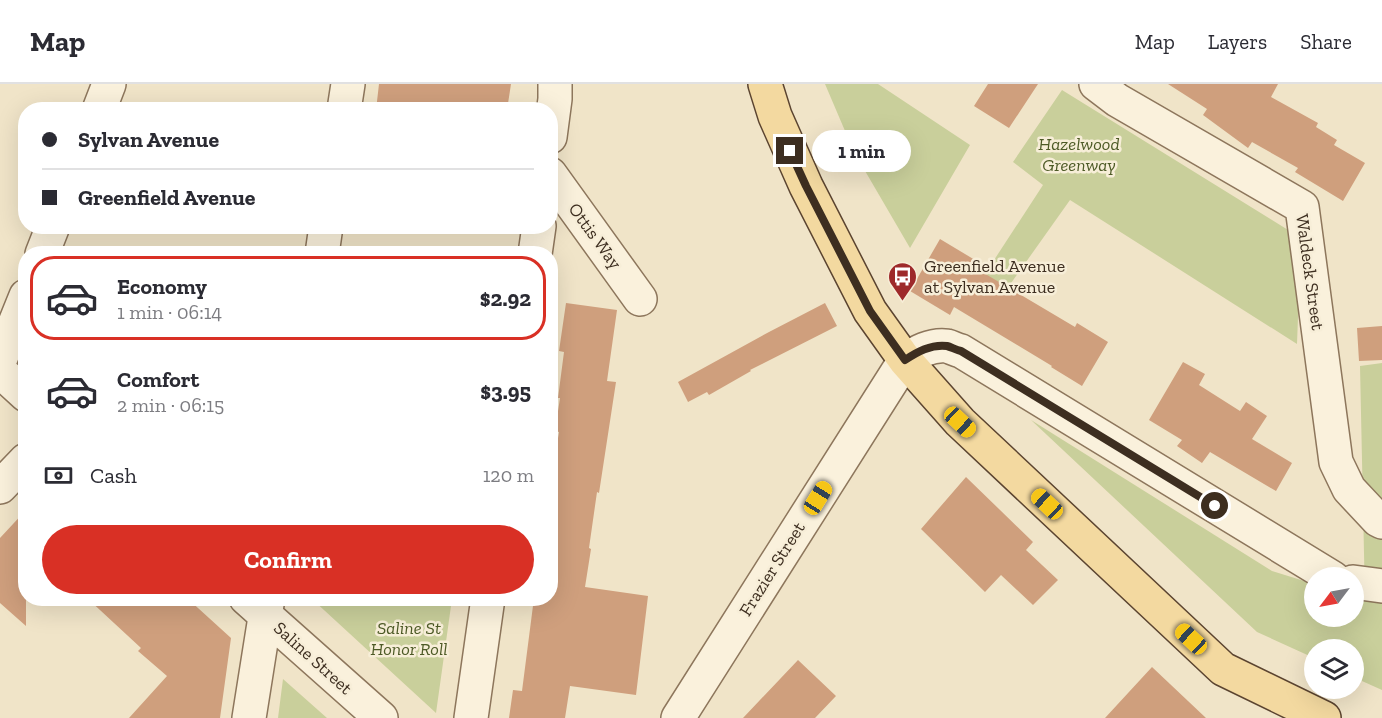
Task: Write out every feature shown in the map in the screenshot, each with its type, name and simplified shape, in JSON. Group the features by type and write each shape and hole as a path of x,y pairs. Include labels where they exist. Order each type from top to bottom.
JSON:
{"main road":[{"path":"765,84 775,116 806,186 870,311 905,360 960,422 1223,669 1324,718"}],"street":[{"path":"102,102 109,84"},
{"path":"345,102 348,84"},
{"path":"555,84 555,102"},
{"name":"Waldeck Street","path":"1096,84 1118,100 1302,207 1336,462 1349,489 1382,522"},
{"name":"Ottis Way","path":"558,185 640,298"},
{"path":"0,360 18,316"},
{"path":"905,360 933,346 947,346 961,351 1315,567"},
{"name":"Frazier Street","path":"678,718 905,360"},
{"path":"0,371 18,388"},
{"path":"0,487 18,468"},
{"path":"1364,584 1382,586"},
{"path":"249,718 260,606"},
{"name":"Saline Street","path":"262,606 381,718"},
{"path":"471,718 487,606"}],"green space":[{"path":"825,84 878,84 970,145 910,248 854,152"},
{"name":"Hazelwood Greenway","path":"1062,90 1301,238 1297,344 1070,200 987,317 966,303 1043,185 1013,162"},
{"path":"1382,363 1382,690 1364,682 1364,639 1304,639 1304,653 1257,632 1031,420 1272,571 1304,581 1304,627 1364,627 1360,366"},
{"name":"Saline St Honor Roll","path":"320,606 451,606 436,713"},
{"path":"283,679 327,718 278,718"}],"building":[{"path":"379,84 511,84 508,102 377,102"},
{"path":"988,84 1038,84 1009,128 974,106"},
{"path":"1168,84 1278,84 1271,97 1318,123 1316,127 1337,140 1334,145 1365,163 1343,201 1295,172 1298,168 1252,142 1248,148 1203,115 1207,109"},
{"path":"940,239 980,263 977,269 1075,327 1077,323 1108,342 1082,386 954,307 950,315 910,291"},
{"path":"566,303 617,310 607,381 616,382 599,493 597,492 585,587 648,596 636,695 570,686 565,718 509,718 513,690 522,691 533,606 558,606 558,411 560,398 558,398 564,352 559,351"},
{"path":"825,303 837,326 750,370 709,395 707,392 688,402 678,382"},
{"path":"1382,326 1382,360 1359,361 1357,328"},
{"path":"1183,362 1205,374 1199,385 1240,411 1246,402 1267,416 1252,439 1292,463 1276,491 1210,452 1202,463 1177,446 1182,440 1149,420"},
{"path":"966,477 1033,542 1026,550 1058,580 1033,605 1001,575 985,592 921,529"},
{"path":"18,519 18,606 26,606 26,626 0,603 0,538"},
{"path":"96,606 196,606 231,638 220,718 129,718 167,676 138,651 141,648"},
{"path":"798,660 836,696 815,718 743,718"},
{"path":"1152,667 1206,718 1105,718"}],"place":[{"name":"Greenfield Avenue at Sylvan Avenue","path":"903,302"}],"route":[{"path":"790,151 870,311 905,360 933,346 947,346 961,351 1215,506"}]}
